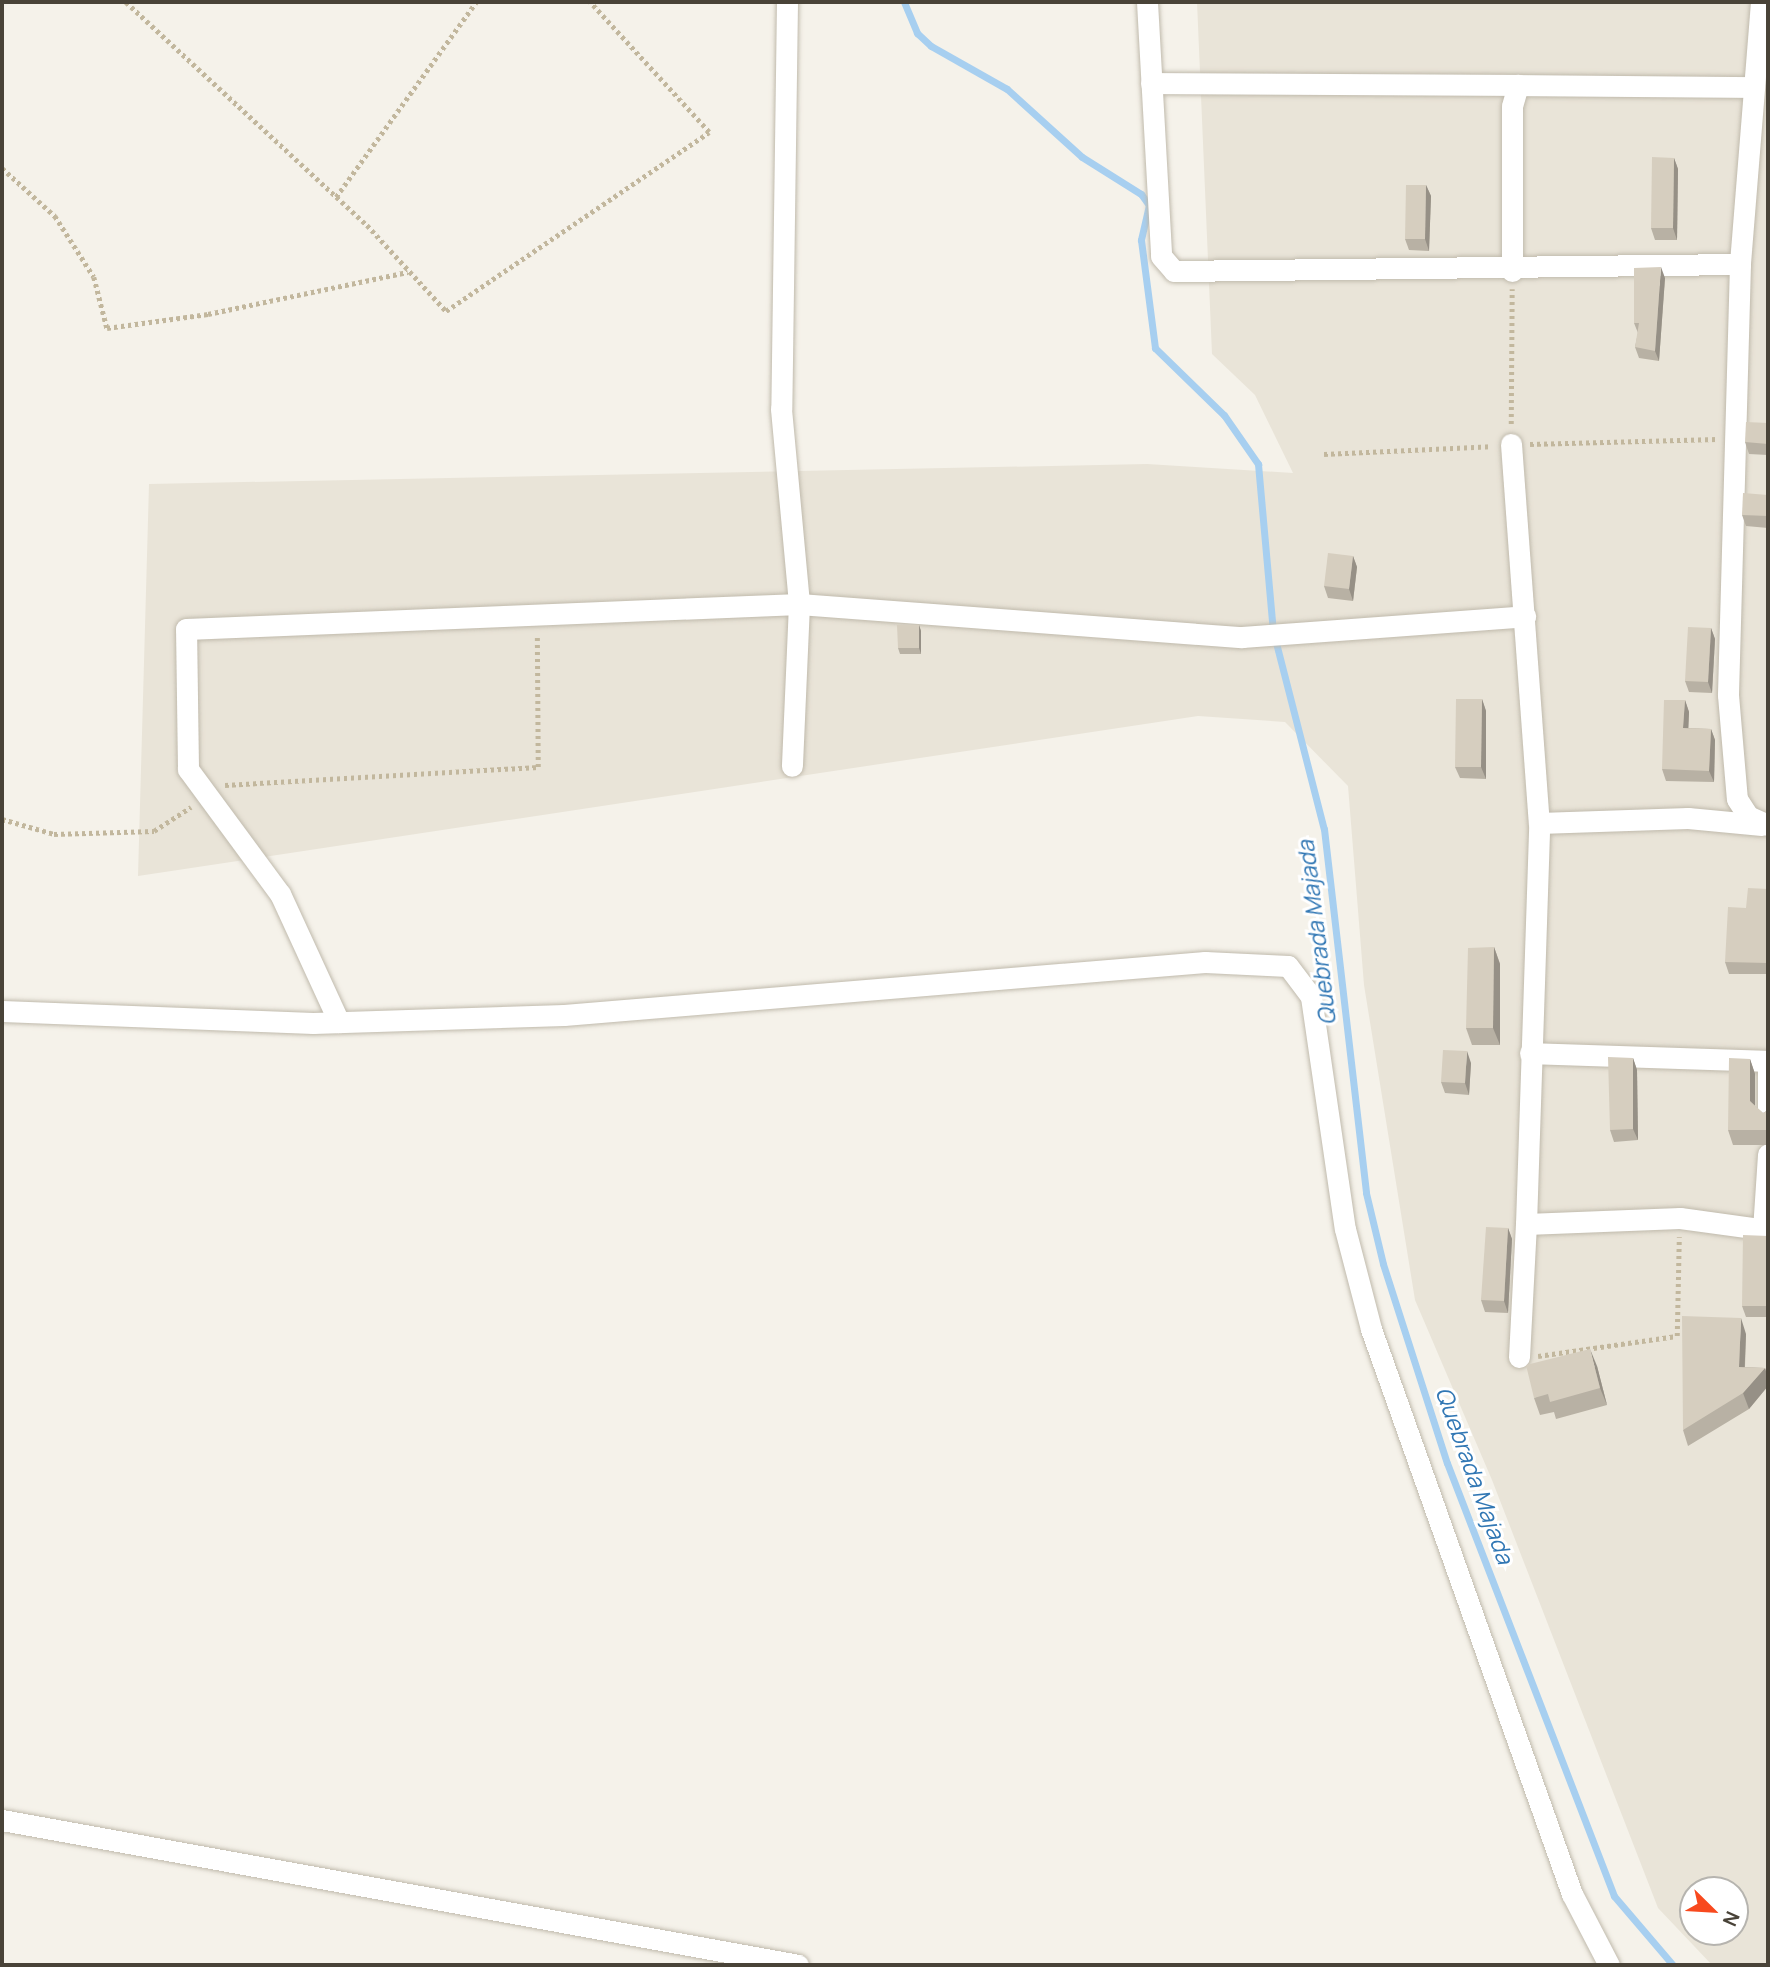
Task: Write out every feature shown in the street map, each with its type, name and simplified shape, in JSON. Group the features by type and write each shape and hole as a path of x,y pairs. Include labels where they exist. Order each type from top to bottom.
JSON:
{"street":[{"path":"787,2 781,409 799,604 792,766"},
{"path":"1147,2 1161,256 1174,271 1512,271 1740,264"},
{"path":"1761,2 1751,87 1740,264 1730,744 1739,804 1766,825"},
{"path":"1151,83 1751,87"},
{"path":"1512,271 1512,106 1518,85"},
{"path":"1511,444 1539,823 1519,1357"},
{"path":"339,1022 280,894 205,798 188,769 186,629 799,604 1259,636 1525,616"},
{"path":"1539,823 1688,818 1766,825"},
{"path":"2,1011 117,1020 339,1022 564,1015 1205,962 1288,966 1311,997 1345,1229 1371,1329 1572,1894 1609,1965"},
{"path":"1530,1053 1768,1061 1768,1115"},
{"path":"1526,1224 1680,1218 1765,1230 1768,1154"},
{"path":"2,1820 798,1965"}],"path":[{"path":"126,2 336,197 446,311 709,132 590,2"},
{"path":"336,197 476,2"},
{"path":"2,169 55,216 94,277 107,328 208,314 408,272"},
{"path":"1511,444 1512,271"},
{"path":"1324,454 1511,444 1735,439"},
{"path":"2,819 54,834 154,831 226,785 538,767 537,613"},
{"path":"1519,1357 1677,1336 1680,1218"}],"shaded area":[{"path":"1197,2 1768,2 1768,1965 1712,1965 1694,1946 1749,1946 1749,1876 1679,1876 1679,1930 1658,1908 1492,1480 1415,1300 1364,985 1348,786 1285,722 1198,716 138,876 149,484 1147,464 1293,473 1255,395 1212,354"}],"building":[{"path":"1652,157 1674,158 1673,228 1651,228"},
{"path":"1406,185 1426,185 1425,239 1405,239"},
{"path":"1661,267 1655,351 1635,347 1639,323 1634,323 1634,268"},
{"path":"1746,422 1768,423 1768,444 1745,442"},
{"path":"1743,493 1768,495 1768,516 1742,515"},
{"path":"1328,553 1353,556 1349,589 1324,586"},
{"path":"897,625 919,625 919,648 898,648"},
{"path":"1688,627 1711,628 1708,682 1685,681"},
{"path":"1456,699 1482,699 1481,767 1455,767"},
{"path":"1664,700 1685,700 1683,728 1711,729 1709,771 1662,769"},
{"path":"1748,888 1768,889 1768,963 1725,962 1728,907 1746,908"},
{"path":"1494,947 1493,1028 1466,1028 1468,948"},
{"path":"1443,1050 1467,1051 1465,1083 1441,1082"},
{"path":"1608,1057 1633,1058 1633,1129 1610,1130"},
{"path":"1729,1058 1750,1059 1750,1101 1763,1113 1768,1110 1768,1130 1728,1130"},
{"path":"1486,1227 1508,1228 1504,1301 1481,1300"},
{"path":"1743,1235 1768,1236 1768,1306 1742,1306"},
{"path":"1682,1316 1741,1318 1739,1367 1765,1368 1743,1393 1683,1430"},
{"path":"1590,1349 1600,1388 1550,1402 1548,1394 1534,1398 1526,1365"}],"waterway":[{"name":"Quebrada Majada","path":"904,2 917,33 931,46 1007,89 1082,157 1141,194 1149,205 1141,240 1155,348 1224,415 1258,464 1273,631 1324,829 1366,1193 1383,1264 1447,1463 1614,1896 1673,1965"}]}
